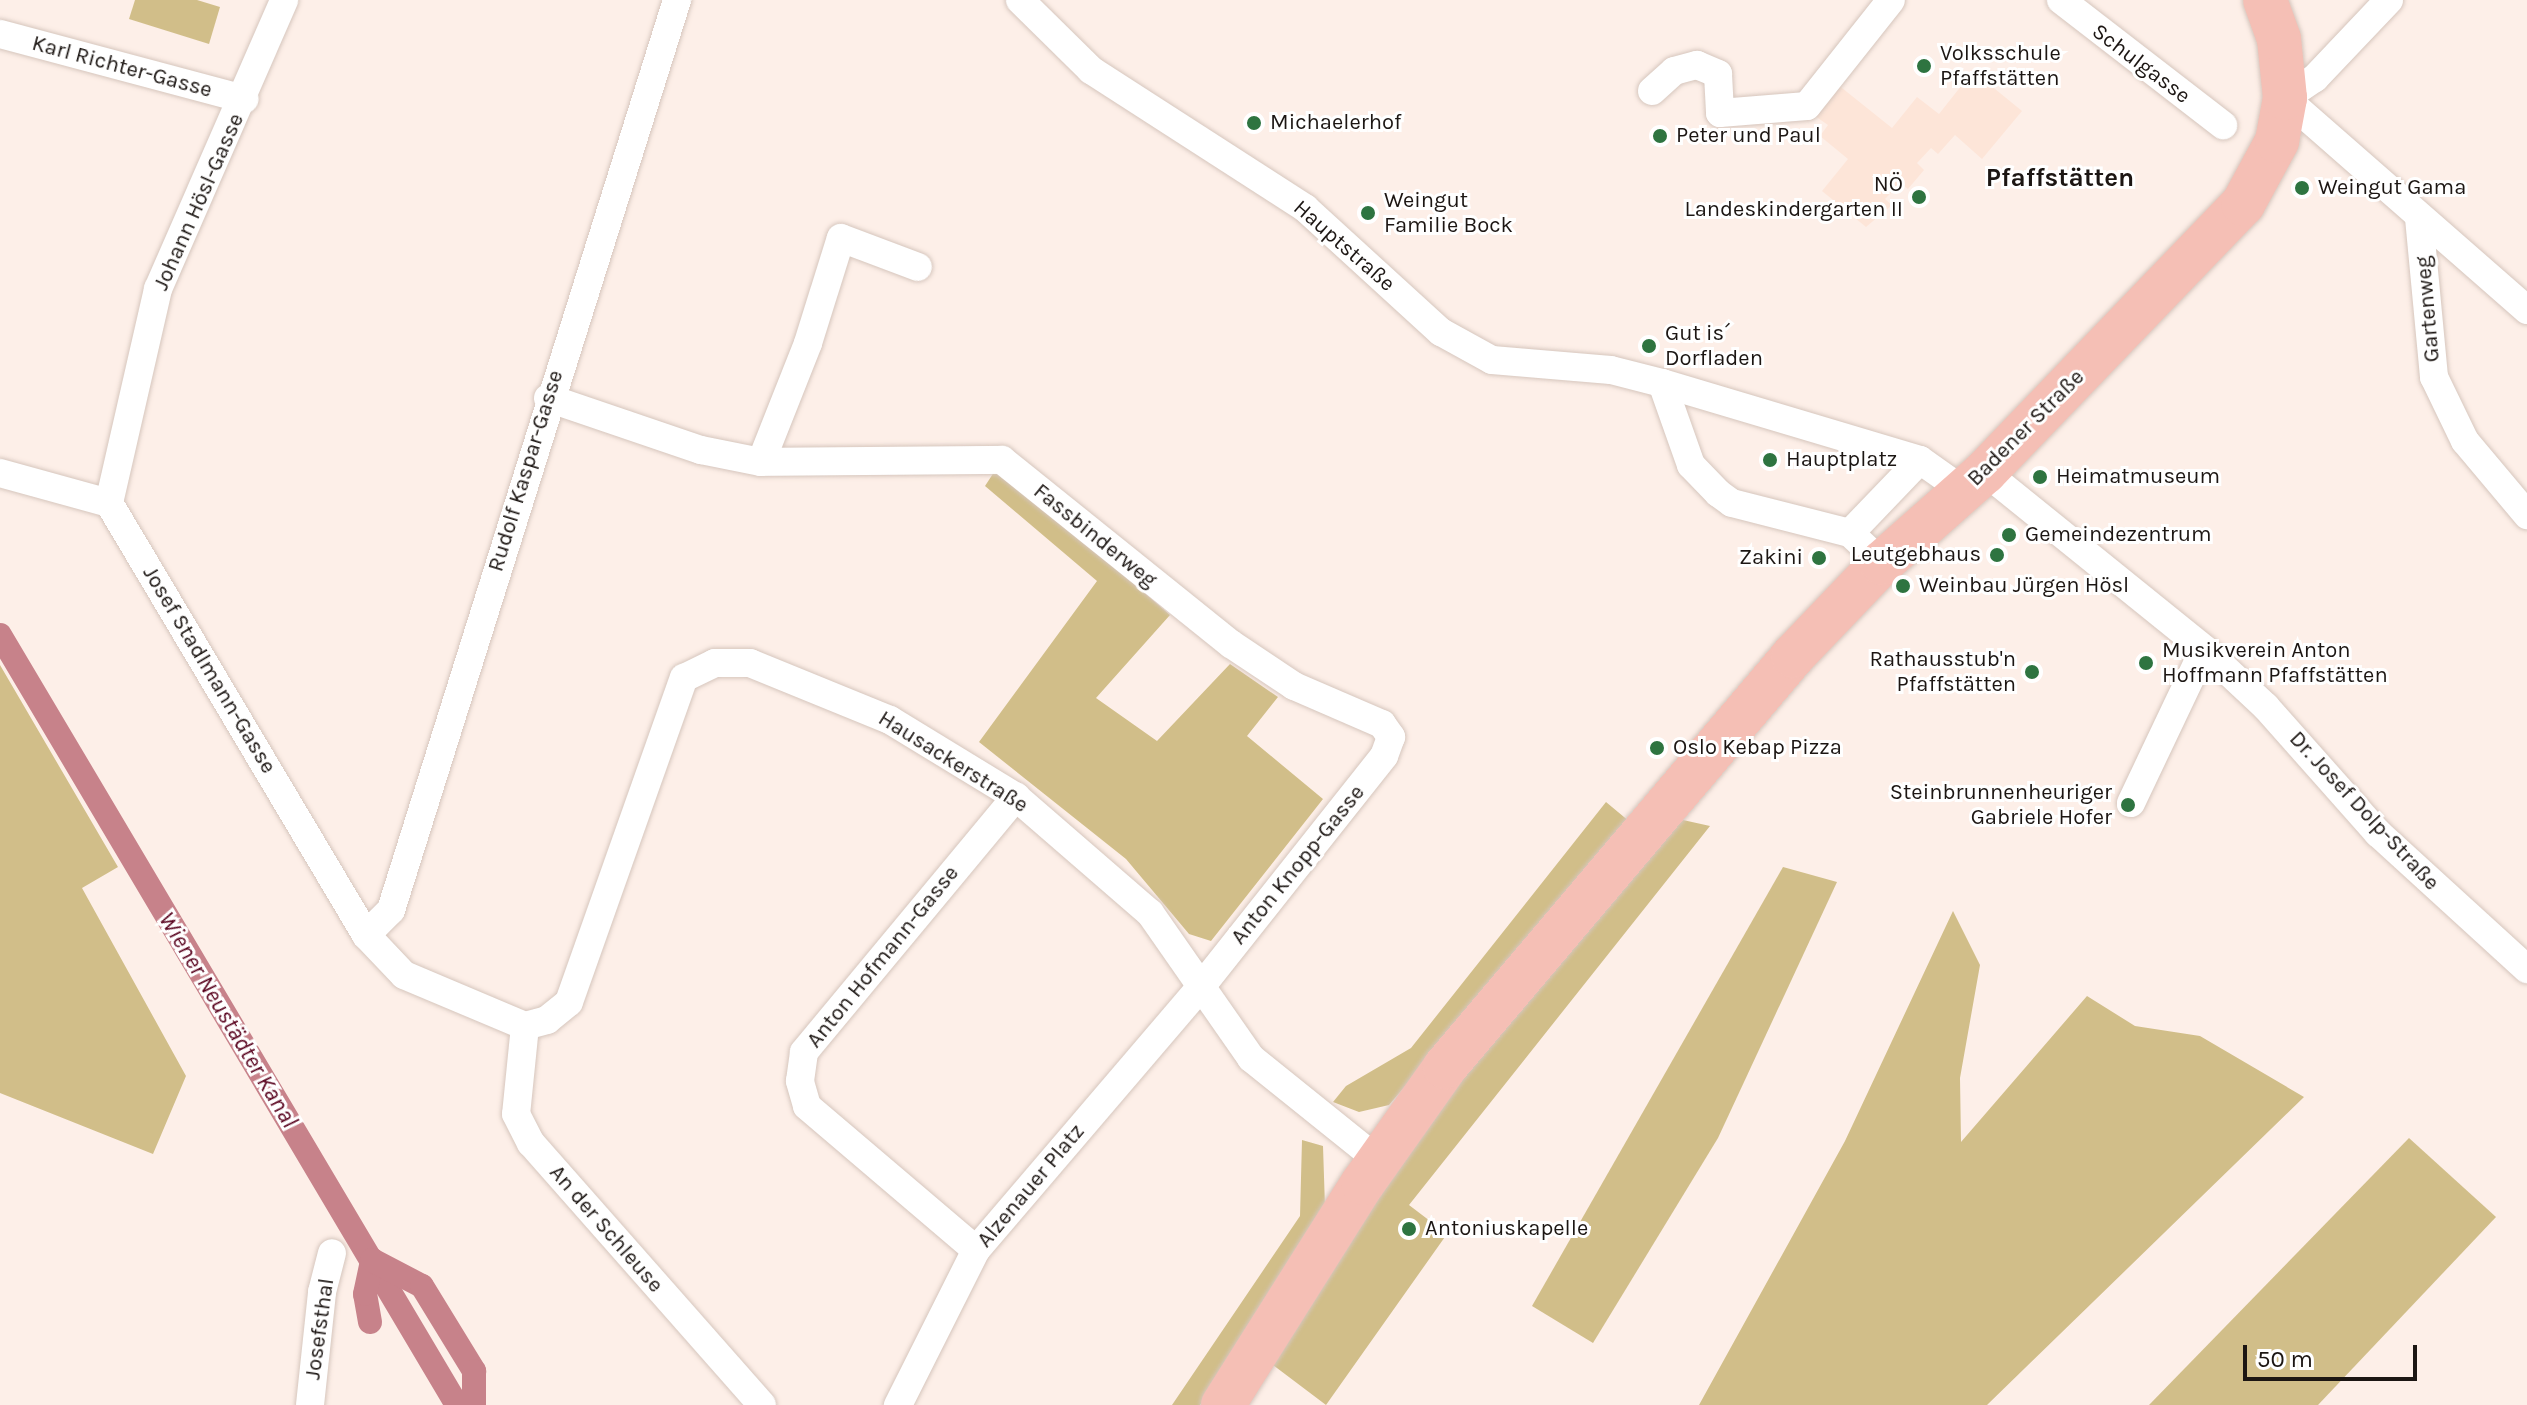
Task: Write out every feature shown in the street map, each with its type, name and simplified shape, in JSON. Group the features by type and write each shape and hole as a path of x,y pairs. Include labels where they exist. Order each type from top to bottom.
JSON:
{"main road":[{"name":"Badener Straße","path":"1223,1405 1378,1160 1445,1067 1793,656 1882,563 1974,481 2243,204 2277,141 2285,98 2279,39 2265,0"}],"street":[{"name":"Johann Hösl-Gasse","path":"109,503 158,289 244,99 284,0"},
{"name":"Rudolf Kaspar-Gasse","path":"366,935 391,910 548,398 677,0"},
{"path":"1652,91 1674,71 1697,65 1718,74 1720,113 1807,106 1891,0"},
{"name":"Schulgasse","path":"2061,0 2223,125"},
{"path":"2389,0 2315,78 2285,98 2527,310"},
{"name":"Hauptstraße","path":"1028,2 1091,70 1305,208 1441,332 1492,360 1611,370 1662,383"},
{"name":"Karl Richter-Gasse","path":"0,34 244,99"},
{"name":"Gartenweg","path":"2419,218 2428,284 2434,377 2465,441 2527,515"},
{"path":"761,462 808,343 841,238 918,267"},
{"path":"2428,284 2461,253"},
{"path":"1662,383 1920,460 1974,481"},
{"path":"1662,383 1691,465 1718,493 1732,503 1850,533 1882,563"},
{"name":"Fassbinderweg","path":"548,398 701,450 761,462 1002,460 1231,644 1294,686 1382,724 1391,737"},
{"path":"1850,533 1920,460"},
{"path":"0,473 109,503"},
{"name":"Dr. Josef Dolp-Straße","path":"1974,481 2204,649 2266,707 2378,833 2527,969"},
{"name":"Josef Stadlmann-Gasse","path":"109,503 366,935"},
{"path":"2131,803 2204,649"},
{"name":"Hausackerstraße","path":"525,1026 547,1020 569,1002 684,678 715,663 750,663 890,720 1016,797 1150,913 1199,989 1251,1058 1378,1160"},
{"name":"Anton Knopp-Gasse","path":"1199,989 1384,756 1391,737"},
{"name":"Anton Hofmann-Gasse","path":"976,1250 807,1106 800,1081 804,1052 1016,797"},
{"path":"366,935 404,975 525,1026"},
{"name":"Alzenauer Platz","path":"898,1405 976,1250 1199,989"},
{"name":"An der Schleuse","path":"525,1026 516,1114 531,1143 762,1405"},
{"name":"Josefsthal","path":"310,1405 322,1292 332,1253"}],"shaded area":[{"path":"135,0 197,0 220,7 209,44 129,19"},
{"path":"1973,71 2022,111 1982,159 1955,135 1938,154 1931,148 1917,163 1924,170 1908,189 1900,183 1885,199 1892,205 1866,227 1822,191 1848,159 1820,136 1828,125 1815,116 1837,84 1892,128 1917,97 1939,114"},
{"path":"998,466 1170,615 1096,698 1157,741 1230,664 1278,697 1247,736 1323,799 1211,941 1189,934 1126,859 979,742 1097,581 985,486"},
{"path":"0,665 118,867 82,888 186,1076 153,1154 0,1093"},
{"path":"1606,802 1630,822 1389,1105 1359,1112 1333,1102 1346,1086 1411,1048"},
{"path":"1674,818 1710,826 1409,1205 1447,1234 1326,1405 1273,1365 1375,1198 1451,1094"},
{"path":"1783,867 1837,882 1718,1138 1593,1343 1532,1306"},
{"path":"1953,911 1980,965 1960,1078 1961,1142 2087,996 2135,1026 2200,1036 2304,1097 1987,1405 1699,1405 1845,1141"},
{"path":"2409,1138 2496,1217 2318,1405 2149,1405"},
{"path":"1302,1140 1323,1146 1325,1207 1200,1405 1172,1405 1300,1216"}],"waterway":[{"name":"Wiener Neustädter Kanal","path":"0,635 457,1405"},
{"path":"370,1322 365,1294 372,1260 422,1286 474,1371 474,1405"}],"place":[{"name":"Volksschule Pfaffstätten","path":"1924,66"},
{"name":"Michaelerhof","path":"1254,123"},
{"name":"Peter und Paul","path":"1660,136"},
{"name":"Weingut Gama","path":"2302,188"},
{"name":"NÖ Landeskindergarten II","path":"1919,197"},
{"name":"Weingut Familie Bock","path":"1368,213"},
{"name":"Gut is´ Dorfladen","path":"1649,346"},
{"name":"Hauptplatz","path":"1770,460"},
{"name":"Heimatmuseum","path":"2040,477"},
{"name":"Gemeindezentrum","path":"2009,535"},
{"name":"Leutgebhaus","path":"1997,555"},
{"name":"Zakini","path":"1819,558"},
{"name":"Weinbau Jürgen Hösl","path":"1903,586"},
{"name":"Musikverein Anton Hoffmann Pfaffstätten","path":"2146,663"},
{"name":"Rathausstub'n Pfaffstätten","path":"2032,672"},
{"name":"Oslo Kebap Pizza","path":"1657,748"},
{"name":"Steinbrunnenheuriger Gabriele Hofer","path":"2128,805"},
{"name":"Antoniuskapelle","path":"1409,1229"}],"district":[{"name":"Pfaffstätten","path":"2060,178"}]}
